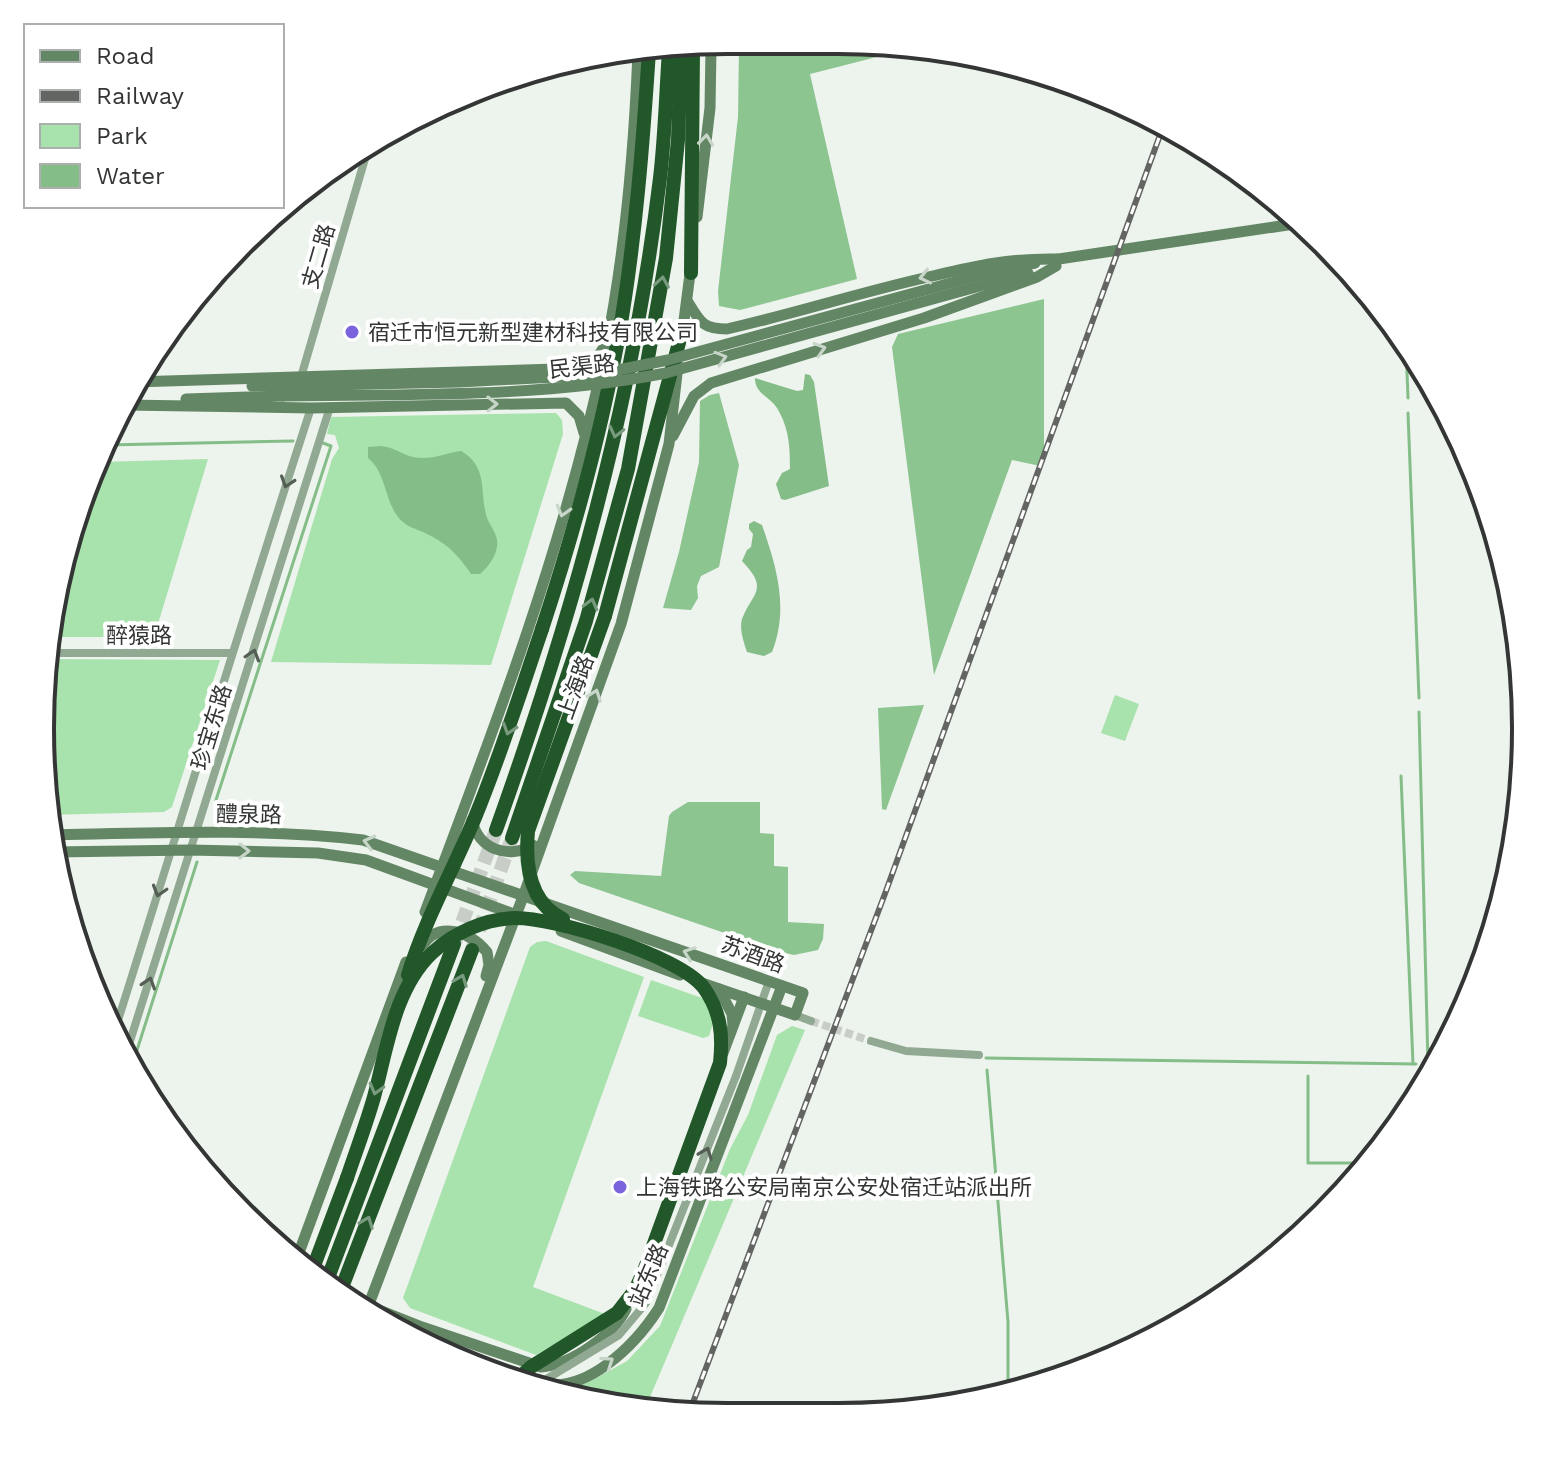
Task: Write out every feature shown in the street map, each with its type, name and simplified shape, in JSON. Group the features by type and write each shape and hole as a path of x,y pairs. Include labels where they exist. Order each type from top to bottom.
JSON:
{"highway":[{"name":"上海路","path":"512,838 586,621 628,469 667,244 678,140 681,55"},
{"path":"691,273 693,55"},
{"name":"上海路","path":"496,830 580,575 624,397 657,203 668,57"},
{"path":"315,1262 373,1101 415,952 499,758 586,481 621,322 641,167 648,59"},
{"path":"633,948 550,911 535,891 527,867 527,841 532,817 605,616 683,328"},
{"path":"396,1012 415,973 434,951 453,937 483,924 511,918 548,920 663,958 703,987 719,1014 723,1037 720,1063 635,1290 617,1313 526,1371"},
{"path":"330,1272 454,944"},
{"path":"344,1282 472,950"}],"main road":[{"name":"上海路","path":"371,1300 524,894 621,624 669,444 710,108 711,54"},
{"path":"300,1249 443,866 539,596 584,436 609,329 635,134 638,60"},
{"name":"民渠路","path":"139,401 593,375 668,360 1074,257 1286,225"},
{"path":"688,302 699,321 712,329 727,329 992,261 1018,258 1056,262"},
{"path":"669,444 694,396 711,383 924,318 1037,277 1056,262"},
{"name":"民渠路","path":"149,383 577,366 598,358 609,329"},
{"name":"民渠路","path":"148,385 283,391"},
{"name":"民渠路","path":"138,402 311,408 566,403 579,416 584,436"},
{"path":"486,745 472,817 480,839 505,852 523,851 536,843 569,769"},
{"name":"醴泉路","path":"63,835 178,832 321,835 363,840 443,866"},
{"name":"醴泉路","path":"66,852 191,850 318,853 366,860 435,887"},
{"name":"苏酒路","path":"435,887 795,1015 803,993 443,866"},
{"path":"375,1044 423,943 445,931 468,936 487,952 489,965 455,1075"},
{"name":"站东路","path":"567,1383 580,1380 628,1348 659,1308 767,1006 782,986"},
{"path":"719,989 732,1014 733,1026"},
{"name":"站东路","path":"411,1323 541,1367 562,1361 598,1341 614,1328 629,1303 744,997"}],"street":[{"name":"支二路","path":"301,377 364,161"},
{"name":"珍宝东路","path":"131,1040 330,407"},
{"name":"珍宝东路","path":"119,1017 231,653 311,408"},
{"name":"醉猿路","path":"59,653 231,653"},
{"path":"548,1378 619,1335 646,1303 767,1006 769,981"},
{"path":"795,1015 811,1021"},
{"path":"871,1041 906,1051 979,1055"}],"green space":[{"path":"556,413 562,420 563,434 491,665 271,662 332,459 339,448 335,435 327,434 331,417"},
{"path":"208,459 154,637 60,637 77,554 109,462"},
{"path":"58,659 220,660 172,807 164,812 60,815 54,728"},
{"path":"1115,695 1139,704 1125,741 1101,733"},
{"path":"546,941 644,977 533,1287 605,1314 536,1355 410,1308 403,1298 530,947"},
{"path":"651,980 719,1004 709,1036 703,1038 638,1016"},
{"path":"792,1026 805,1030 650,1398 579,1386 627,1361 660,1326 730,1149 748,1115 777,1035"}],"shaded area":[{"path":"739,54 884,55 810,74 857,279 740,310 719,306 718,291 738,117"},
{"path":"1044,299 1044,453 1040,466 1012,460 934,675 892,347 898,334"},
{"path":"719,393 739,465 719,567 701,576 697,586 698,598 691,610 663,608 699,462 700,401"},
{"path":"924,705 886,810 882,809 878,708"},
{"path":"688,802 760,802 760,833 774,834 774,866 788,867 788,922 824,924 818,950 794,955 780,952 579,883 570,875 575,871 661,876 669,816"}],"water":[{"path":"805,374 810,375 814,382 829,486 785,500 781,499 776,484 782,473 790,469 786,430 777,408 760,391 755,378 797,391 803,390"},
{"path":"381,446 420,458 461,451 470,457 482,481 487,518 497,543 493,559 480,574 471,574 445,545 403,522 397,515 379,472 368,458 368,447"},
{"path":"754,521 762,525 779,588 777,636 772,652 764,656 747,652 741,627 757,585 742,561 751,547 753,534 749,524"}],"waterway":[{"path":"1407,368 1408,398"},
{"path":"1408,413 1419,698"},
{"path":"117,445 293,441"},
{"path":"215,803 331,446 323,443"},
{"path":"1419,712 1428,1055"},
{"path":"1401,776 1413,1064"},
{"path":"137,1052 197,862"},
{"path":"986,1058 1416,1064"},
{"path":"987,1070 1008,1322 1008,1381"},
{"path":"1308,1076 1308,1163 1353,1163"}],"tunnel":[{"path":"455,942 496,830"},
{"path":"472,950 511,841"},
{"path":"811,1021 871,1041"}],"railway":[{"path":"693,1402 886,891 1160,136"}],"place":[{"name":"宿迁市恒元新型建材科技有限公司","path":"352,332"},
{"name":"上海铁路公安局南京公安处宿迁站派出所","path":"620,1187"}]}
